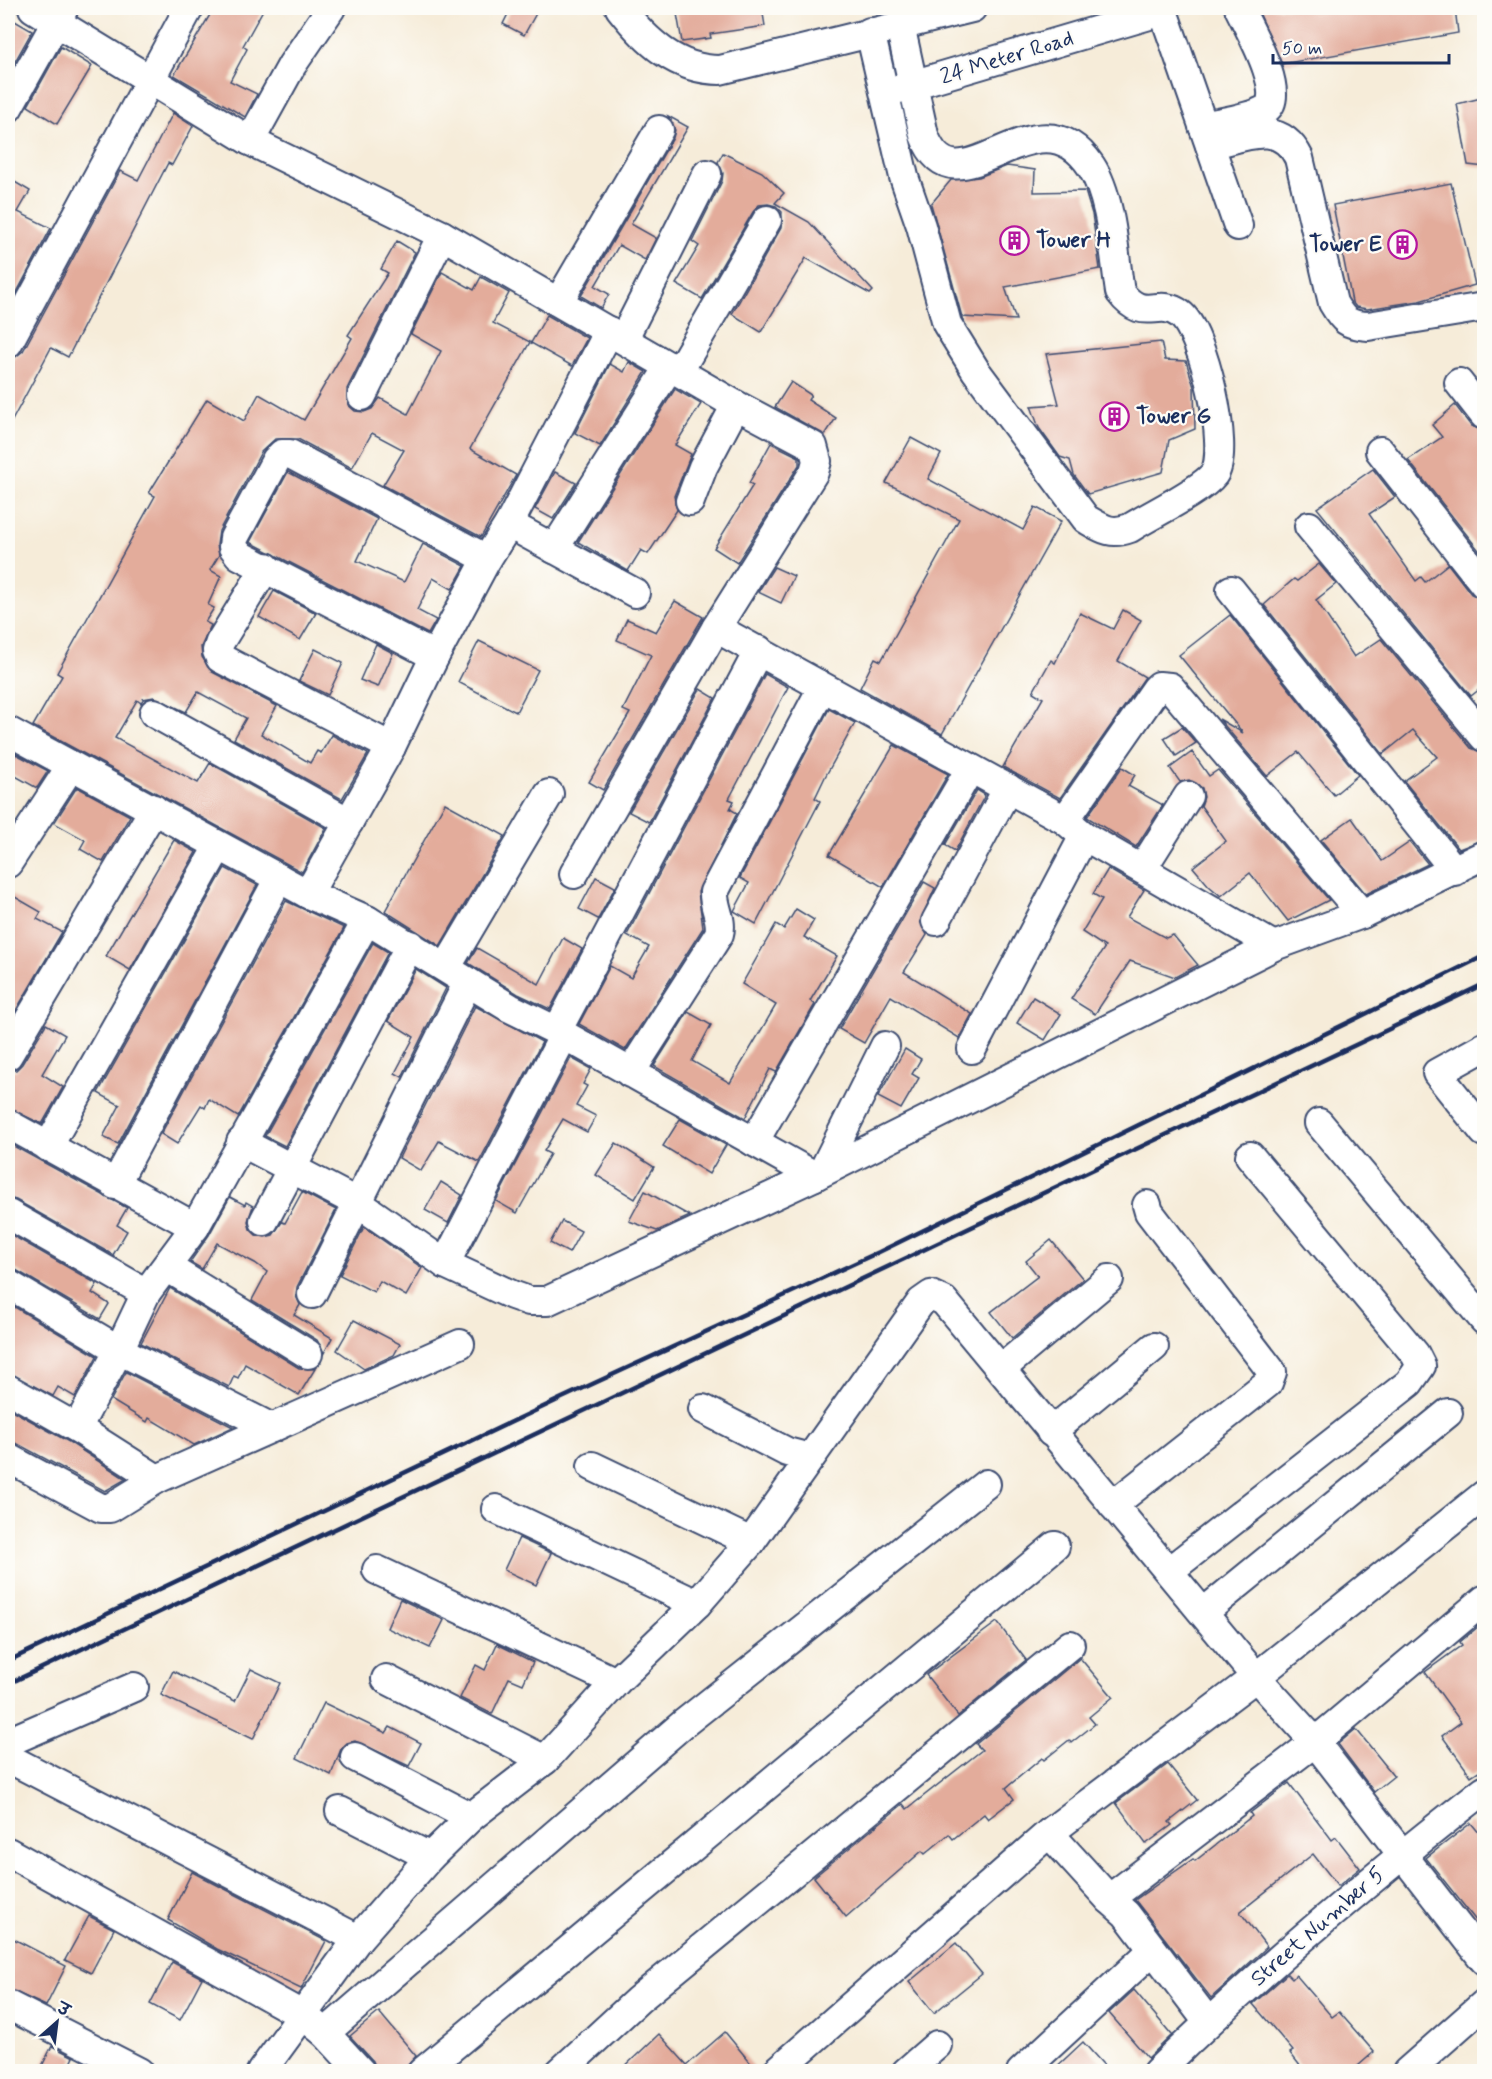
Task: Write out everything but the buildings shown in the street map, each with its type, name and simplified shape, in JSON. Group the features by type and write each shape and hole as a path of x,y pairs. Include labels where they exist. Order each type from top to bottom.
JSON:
{"street":[{"path":"8,343 149,78 189,8"},
{"path":"250,141 292,65 331,8"},
{"path":"620,8 660,51 684,65 700,70 720,70 972,8"},
{"path":"1207,136 1262,110 1272,100 1273,84 1239,8"},
{"name":"24 Meter Road","path":"884,92 913,86 1163,9 1238,226"},
{"path":"8,108 51,12 149,78 250,141 442,235 736,405 813,446 817,461 814,472 716,628 574,874"},
{"path":"870,32 904,177 947,324 976,371 1079,511 1086,519 1105,531 1117,533 1206,481 1215,472 1220,451 1210,380 1191,326 1181,314 1173,310 1141,310 1129,303 1120,292 1106,207 1092,168 1078,150 1058,140 1048,139 1019,142 973,162 953,165 941,163 930,150 900,25"},
{"path":"559,301 659,130"},
{"path":"1207,136 1265,133 1281,135 1292,144 1299,158 1333,303 1341,316 1352,326 1368,326 1485,307"},
{"path":"308,894 391,747 435,656 487,559 707,174"},
{"path":"554,549 674,368 767,220"},
{"path":"362,396 442,235"},
{"path":"1459,383 1485,415"},
{"path":"690,501 703,467 736,405"},
{"path":"1380,451 1485,584"},
{"path":"435,656 239,555 233,547 234,538 282,454 290,454 487,559"},
{"path":"509,524 635,592"},
{"path":"1310,525 1485,737"},
{"path":"266,567 220,642 217,651 220,658 391,747"},
{"path":"1231,590 1455,871"},
{"path":"716,628 970,770 1008,788 1274,946"},
{"path":"445,1264 560,1033 759,650"},
{"path":"972,1049 1075,828 1156,689 1165,686 1174,691 1362,914"},
{"path":"630,1073 719,934 721,923 714,892 822,688"},
{"path":"154,713 349,822"},
{"path":"8,731 154,809 218,847 308,894 367,920 510,1008 560,1033 754,1142 819,1172"},
{"path":"8,863 71,766"},
{"path":"754,1142 970,770"},
{"path":"936,921 1008,788"},
{"path":"312,1294 358,1203 457,975 549,794"},
{"path":"1142,869 1188,796"},
{"path":"8,1055 154,809"},
{"path":"48,1147 218,847"},
{"path":"241,1142 292,1171 358,1203 445,1264 512,1295 529,1301 547,1301 819,1172 1274,946 1362,914 1485,855"},
{"path":"115,1185 279,878"},
{"path":"77,1428 120,1350 146,1293 195,1227 367,920"},
{"path":"264,1221 410,945"},
{"path":"819,1172 885,1046"},
{"path":"1485,1047 1437,1073 1485,1132"},
{"path":"1319,1123 1485,1320"},
{"path":"8,1124 115,1185 195,1227"},
{"path":"1169,1571 1409,1383 1421,1366 1415,1354 1250,1156"},
{"path":"1113,1504 1268,1383 1272,1372 1149,1212 1147,1205"},
{"path":"8,1214 146,1293"},
{"path":"167,1267 308,1354"},
{"path":"1001,1369 1109,1279"},
{"path":"8,1284 120,1350 272,1428"},
{"path":"315,2024 358,1939 430,1857 471,1817 545,1760 616,1682 697,1604 751,1542 926,1297 937,1296 944,1301 1001,1369 1256,1677 1315,1742 1485,1960"},
{"path":"8,1458 105,1509 157,1479 460,1344"},
{"path":"1051,1432 1154,1347"},
{"path":"8,1389 77,1428 157,1479"},
{"path":"703,1409 787,1452 810,1458"},
{"path":"1204,1612 1448,1413"},
{"path":"592,1466 751,1542"},
{"path":"261,2072 315,2024 683,1724 986,1484"},
{"path":"776,2072 1049,1833 1256,1677 1485,1495"},
{"path":"496,1509 697,1604"},
{"path":"422,2072 1055,1546"},
{"path":"377,1570 616,1682"},
{"path":"1109,1899 1315,1742 1485,1599"},
{"path":"560,2072 638,2000 1070,1645"},
{"path":"386,1679 545,1760"},
{"path":"8,1742 134,1687"},
{"path":"354,1756 471,1817"},
{"path":"8,1758 358,1939"},
{"name":"Street Number 5","path":"1157,2072 1208,2022 1401,1855 1485,1790"},
{"path":"340,1811 430,1857"},
{"path":"1049,1833 1109,1899 1126,1914 1208,2022"},
{"path":"8,1852 315,2024 361,2072"},
{"path":"1021,2072 1153,1950"},
{"path":"1407,2072 1485,2004"},
{"path":"8,2005 139,2072"},
{"path":"906,2072 938,2045"}],"railway":[{"path":"8,1661 562,1398 879,1252 1484,956"},
{"path":"8,1684 1484,984"}],"place":[{"name":"Tower H","path":"1015,241"},
{"name":"Tower E","path":"1403,245"},
{"name":"Tower G","path":"1115,417"}]}
